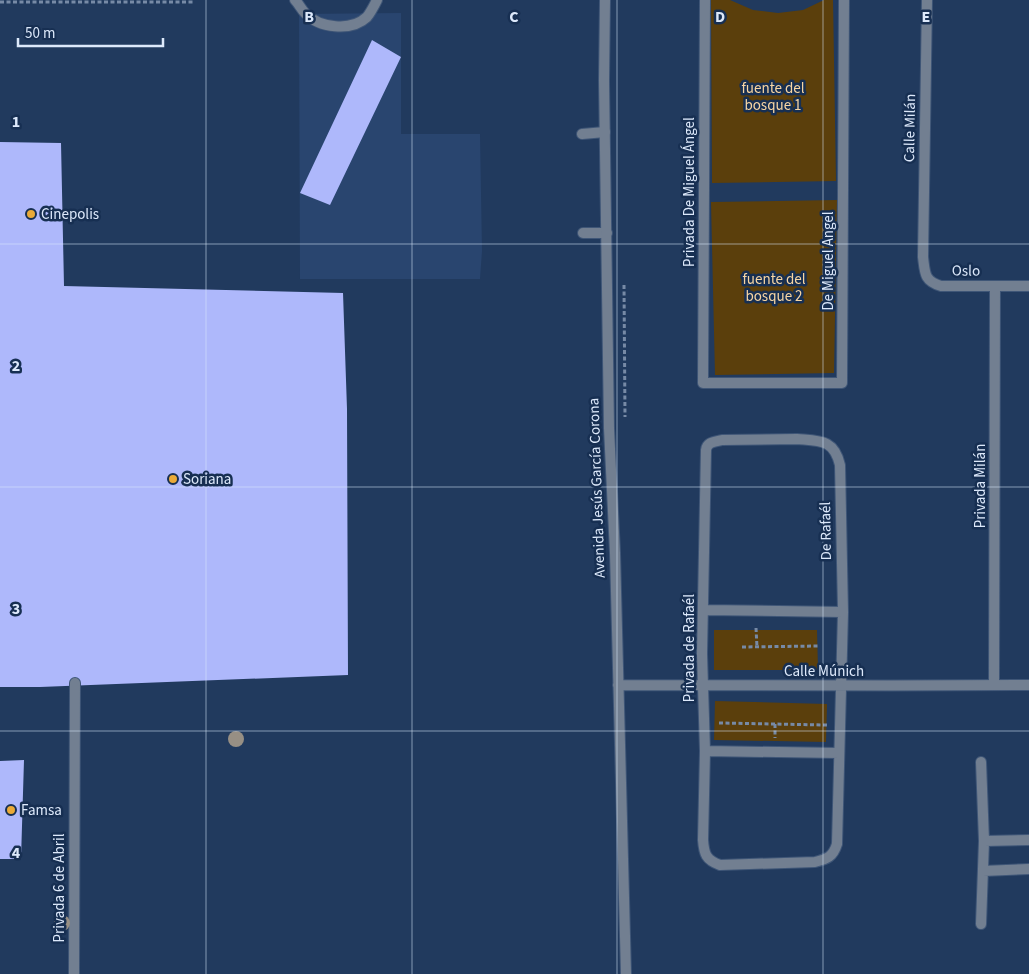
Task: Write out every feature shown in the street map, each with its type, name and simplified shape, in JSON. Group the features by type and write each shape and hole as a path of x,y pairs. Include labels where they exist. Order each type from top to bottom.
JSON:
{"street":[{"path":"295,0 306,14 324,23 340,26 352,26 360,22 370,13 377,0"},
{"name":"Avenida Jesús García Corona","path":"605,0 604,80 609,419 615,553 626,974"},
{"name":"Privada De Miguel Ángel","path":"703,383 705,0"},
{"name":"De Miguel Angel","path":"703,383 842,383 844,0"},
{"name":"Calle Milán","path":"923,257 927,0"},
{"path":"582,134 606,132"},
{"path":"583,233 607,233"},
{"name":"Oslo","path":"923,257 926,277 934,284 941,286 1029,286"},
{"name":"Privada Milán","path":"994,685 995,286"},
{"name":"Privada de Rafaél","path":"830,858 815,862 730,866 720,865 707,859 703,840 705,751 702,684 705,461 707,446 712,442 722,440 797,439 825,442 834,451"},
{"name":"De Rafaél","path":"830,858 836,849 837,841 843,612 840,472 838,457 834,451"},
{"path":"704,610 843,612"},
{"name":"Privada 6 de Abril","path":"74,974 75,683"},
{"name":"Calle Múnich","path":"618,686 702,684 841,687 1029,685"},
{"path":"705,751 839,753"},
{"path":"981,762 984,841 981,924"},
{"path":"984,841 1029,840"},
{"path":"983,871 1029,869"}],"path":[{"path":"0,2 193,2"},
{"path":"756,628 757,647"},
{"path":"742,647 820,646"},
{"path":"713,723 827,725"},
{"path":"775,724 775,742"}],"shaded area":[{"path":"401,13 401,134 480,134 482,251 480,279 300,279 299,14"}],"green space":[{"name":"fuente del bosque 1","path":"711,0 730,0 753,10 778,13 803,10 824,0 833,0 836,181 712,183"},
{"name":"fuente del bosque 2","path":"837,200 834,373 715,375 711,202"},
{"path":"714,630 817,630 818,670 714,670"},
{"path":"715,701 827,704 826,742 714,740"}],"building":[{"path":"372,40 401,57 330,205 300,193"},
{"name":"Soriana","path":"0,142 61,143 64,286 343,293 347,409 348,675 0,687"},
{"name":"Famsa","path":"24,760 21,859 0,859 0,761"}],"place":[{"name":"Cinepolis","path":"31,214"},
{"name":"Soriana","path":"173,479"},
{"name":"Famsa","path":"11,810"}]}
